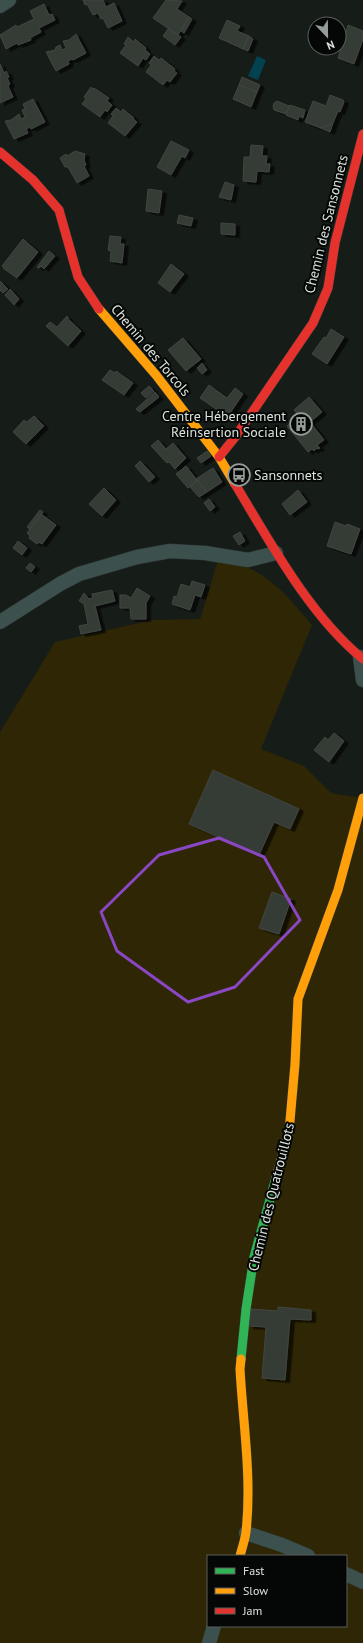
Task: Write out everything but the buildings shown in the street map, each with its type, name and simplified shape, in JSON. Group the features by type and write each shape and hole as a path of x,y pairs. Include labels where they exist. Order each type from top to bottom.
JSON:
{"street":[{"path":"0,6 9,0"},
{"name":"Chemin des Sansonnets","path":"219,457 236,436 313,323 328,288 335,243 363,134"},
{"name":"Chemin des Torcols","path":"0,152 33,180 59,210 78,278 101,312 156,375 219,457 276,553 319,613 361,658"},
{"path":"0,622 60,584 79,574 137,557 170,551 204,553 248,560 276,553"},
{"path":"361,658 363,680"},
{"name":"Chemin des Quatrouillots","path":"240,1555 246,1533 247,1496 246,1442 240,1369 246,1309 254,1257 289,1132 295,1064 298,999 338,890 363,798"},
{"path":"246,1533 282,1545 306,1555"},
{"path":"347,1574 363,1582"},
{"path":"208,1643 214,1627"}],"highlighted area":[{"path":"219,838 264,857 300,920 235,987 188,1002 117,951 101,912 159,855"}],"shaded area":[{"path":"218,560 251,569 277,586 312,625 261,749 304,766 331,793 363,798 363,1643 0,1643 0,732 55,642 152,620 200,619"}],"water":[{"path":"257,56 266,60 258,80 248,76"}],"traffic: fast":[{"path":"241,1359 246,1309 254,1257 277,1174"}],"traffic: slow":[{"path":"99,309 156,375 219,457 235,484"},
{"path":"277,1174 289,1132 295,1064 298,999 338,890 363,798"},
{"path":"240,1555 246,1532 248,1512 248,1471 240,1369 241,1359"}],"traffic: jam":[{"path":"219,457 236,436 313,323 328,288 335,243 363,134"},
{"path":"0,152 33,180 59,210 78,277 99,309"},
{"path":"235,484 277,554 308,600 344,642 363,659"}],"place":[{"name":"Centre Hébergement Réinsertion Sociale","path":"301,424"},
{"name":"Sansonnets","path":"239,475"}]}
